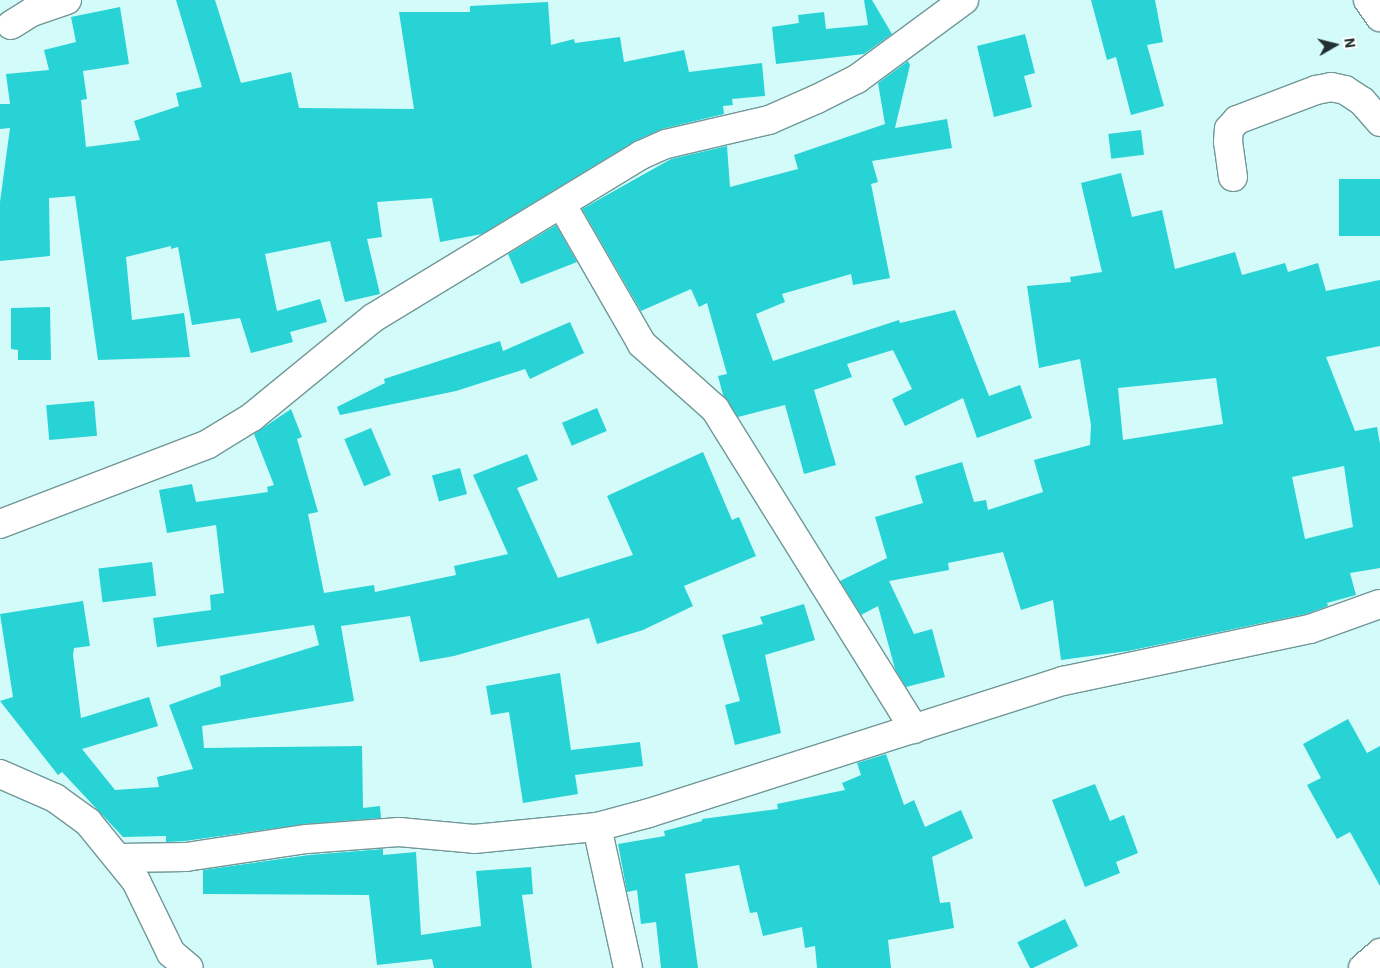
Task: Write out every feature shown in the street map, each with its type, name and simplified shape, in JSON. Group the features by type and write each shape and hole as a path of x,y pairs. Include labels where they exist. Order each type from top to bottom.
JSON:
{"street":[{"path":"6,31 28,0"},
{"path":"6,31 32,12 67,0"},
{"path":"0,524 208,444 252,417 373,318 642,155 666,144 768,120 857,79 964,0"},
{"path":"1368,0 1380,17"},
{"path":"1233,177 1228,142 1229,130 1237,120 1316,90 1331,87 1346,90 1362,101 1380,122"},
{"path":"562,205 642,344 715,409 914,729"},
{"path":"118,858 186,857 307,839 398,832 474,839 598,827 1063,681 1310,630 1380,604"},
{"path":"0,774 55,798 80,816 136,881 172,952 189,968"},
{"path":"598,827 628,968"},
{"path":"1363,968 1380,953"}],"building":[{"path":"176,0 215,0 241,83 291,72 299,108 414,109 399,12 470,12 470,6 548,2 551,45 574,39 575,43 620,37 624,62 684,50 689,72 762,63 765,96 732,99 733,105 723,106 724,114 662,129 635,141 482,234 440,242 432,198 377,202 382,237 367,239 380,294 345,302 330,241 265,254 277,311 320,299 327,322 290,332 293,342 251,353 240,318 192,325 178,247 171,249 171,246 126,257 132,320 184,313 190,357 98,360 75,196 49,198 50,256 0,261 0,202 10,128 0,129 0,104 10,104 6,74 49,70 44,50 76,42 71,17 120,7 129,64 83,71 87,99 81,100 86,147 140,140 134,121 179,106 176,93 202,87"},
{"path":"864,0 872,0 892,34 864,54 776,64 772,27 799,23 798,15 824,12 826,29 868,25"},
{"path":"1091,0 1155,0 1163,42 1147,45 1164,106 1131,115 1116,57 1107,60"},
{"path":"1025,34 1035,73 1024,76 1032,107 994,117 977,46"},
{"path":"908,61 910,65 895,128 947,119 952,148 872,161 878,182 871,184 890,278 853,285 851,274 782,294 785,302 756,314 773,361 899,320 900,323 955,310 989,396 1020,385 1032,418 977,438 963,398 905,426 892,399 912,389 893,350 847,364 852,377 814,390 836,465 804,474 785,405 738,417 723,395 718,376 727,374 707,303 699,307 691,289 641,311 582,209 671,159 727,146 730,187 798,169 794,155 885,124 878,83"},
{"path":"1141,130 1144,155 1111,159 1108,134"},
{"path":"1121,173 1132,217 1162,210 1175,269 1235,252 1242,275 1285,263 1288,272 1318,263 1326,291 1380,280 1380,346 1326,357 1355,431 1377,427 1380,444 1380,568 1350,573 1356,595 1327,603 1328,606 1306,614 1128,651 1061,660 1053,600 1021,610 1003,552 948,563 949,570 889,581 914,634 932,629 945,677 906,687 895,669 878,606 861,615 840,581 887,558 875,517 923,503 915,476 962,462 974,502 986,500 988,510 1043,492 1034,460 1090,445 1091,425 1080,359 1039,368 1027,286 1071,282 1070,277 1102,272 1081,183","holes":["1216,378 1223,424 1123,440 1118,388","1344,466 1353,527 1305,539 1292,477"]},
{"path":"1339,179 1380,179 1380,236 1339,236"},
{"path":"556,225 577,262 521,284 508,254"},
{"path":"50,307 51,360 18,360 18,350 11,349 11,308"},
{"path":"570,322 584,353 530,379 525,369 456,391 340,415 337,407 385,383 384,379 500,341 503,351"},
{"path":"94,401 97,436 49,440 46,405"},
{"path":"597,408 607,431 572,446 562,423"},
{"path":"291,409 302,437 297,439 318,512 308,514 324,593 374,585 375,592 456,575 454,566 508,554 473,475 527,454 538,480 517,488 558,578 633,555 607,496 703,452 732,520 739,517 756,556 684,586 693,606 643,630 597,644 589,618 454,656 420,662 410,616 341,626 354,701 202,726 204,748 362,746 363,808 380,806 381,818 305,824 185,841 166,842 166,836 123,837 62,772 58,775 0,701 13,697 0,614 83,601 90,646 74,648 73,655 81,718 149,697 158,726 82,749 115,790 159,787 157,777 193,769 169,705 221,686 220,676 319,645 314,625 157,647 153,618 211,610 210,595 224,593 216,525 167,533 159,490 192,484 196,502 268,492 267,487 274,485 254,434"},
{"path":"371,428 391,475 364,486 344,439"},
{"path":"460,468 467,494 439,502 432,476"},
{"path":"152,562 156,596 103,602 98,569"},
{"path":"804,604 815,640 765,655 781,733 735,745 725,705 740,701 722,635 763,624 760,617"},
{"path":"560,673 571,750 640,742 643,766 575,775 578,794 523,803 509,712 491,715 486,686"},
{"path":"1348,719 1367,753 1380,746 1380,886 1350,832 1337,839 1307,785 1321,778 1303,744"},
{"path":"886,754 904,805 914,800 925,827 961,810 973,838 932,857 940,903 950,902 954,928 888,940 891,968 817,968 815,946 805,948 802,927 763,936 757,912 750,913 739,865 685,874 698,968 661,968 656,922 641,924 637,890 627,892 618,844 665,836 664,831 702,821 702,819 778,809 777,804 845,790 842,783 861,775 857,763"},
{"path":"1095,784 1110,821 1124,815 1138,853 1116,862 1120,873 1085,887 1052,800"},
{"path":"383,849 383,855 416,852 421,935 481,926 476,871 531,867 533,894 522,895 532,968 434,968 432,959 377,965 369,895 203,894 203,870 309,855"},
{"path":"1065,919 1078,946 1030,968 1017,942"}]}
